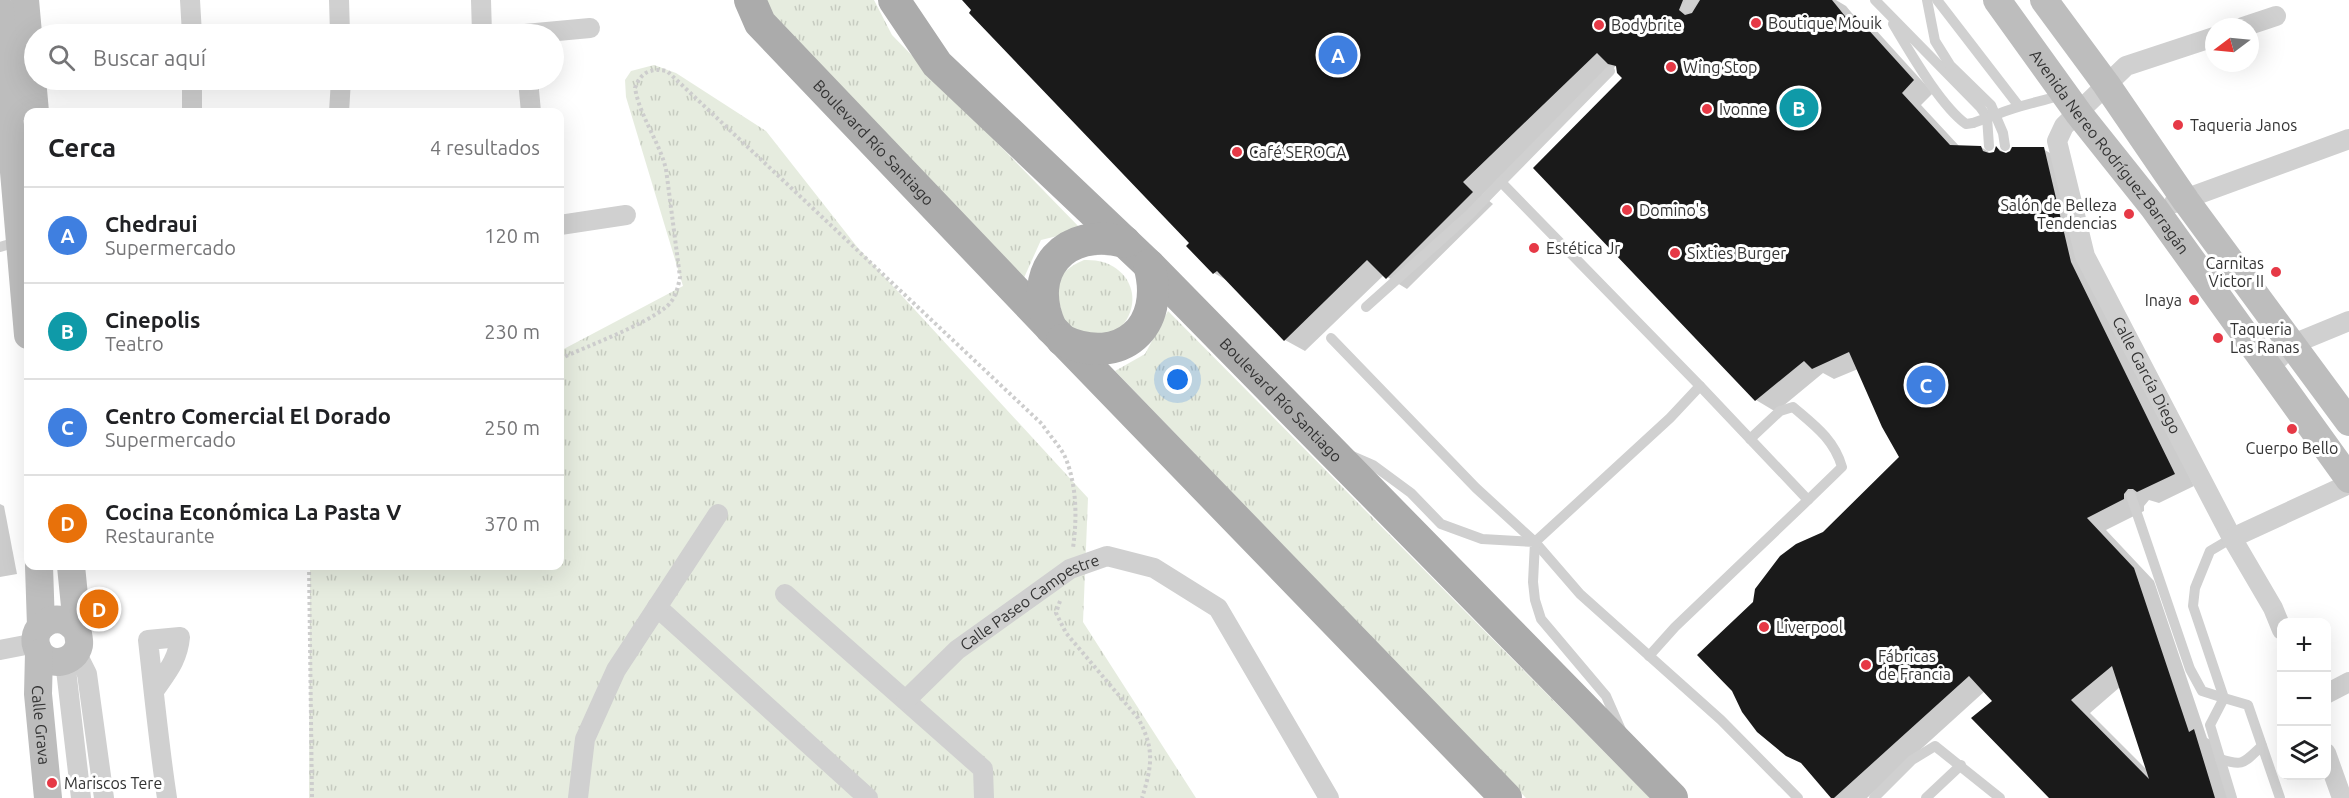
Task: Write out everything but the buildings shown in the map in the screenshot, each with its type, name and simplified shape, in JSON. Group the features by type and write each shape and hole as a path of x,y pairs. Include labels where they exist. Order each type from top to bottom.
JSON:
{"main road":[{"name":"Boulevard Río Santiago","path":"735,0 755,11 1056,334 1506,798"},
{"name":"Boulevard Río Santiago","path":"894,0 937,64 1149,265 1672,798"},
{"path":"916,0 937,64"},
{"path":"1125,242 1109,237 1092,237 1076,242 1051,264 1044,279 1042,296 1044,313 1056,334 1086,349 1112,348 1127,341 1140,330 1149,315 1154,298 1154,281 1149,265"}],"street":[{"path":"25,0 27,24"},
{"path":"190,0 191,24"},
{"path":"339,0 340,24"},
{"path":"481,0 482,24"},
{"name":"Avenida Nereo Rodríguez Barragán","path":"1997,0 2072,104 2154,208 2349,479"},
{"name":"Avenida Nereo Rodríguez Barragán","path":"2044,0 2106,84 2186,201 2349,422"},
{"path":"0,9 24,295"},
{"path":"2259,22 2276,16"},
{"path":"564,30 590,28"},
{"path":"2072,104 2106,84 2126,66 2205,40"},
{"path":"33,90 35,108"},
{"path":"192,90 192,108"},
{"path":"339,108 340,90"},
{"path":"529,90 531,108"},
{"name":"Calle García Diego","path":"2072,104 2057,141 2085,256 2232,538 2277,618"},
{"path":"2154,208 2186,201 2349,139"},
{"path":"564,224 626,215"},
{"path":"2269,368 2293,344 2349,321"},
{"path":"2232,538 2349,484"},
{"path":"578,798 585,739 616,670 718,514"},
{"name":"Calle Paseo Campestre","path":"906,700 957,650 1070,569 1107,556 1154,567 1218,608 1329,798"},
{"path":"40,570 56,647 81,798"},
{"path":"56,647 70,570"},
{"path":"785,594 983,769 984,798"},
{"path":"657,607 868,798"},
{"path":"154,691 178,652 180,636 148,640 154,691 167,798"},
{"path":"0,650 56,647 87,674 104,798"},
{"name":"Calle Grava","path":"48,798 38,694 56,647"},
{"name":"Calle Grava","path":"56,647 51,705 62,798"},
{"path":"2331,691 2349,682"},
{"path":"2331,767 2342,798"}],"lane":[{"path":"1875,0 1980,107 1987,117 1989,146"},
{"path":"1927,0 1935,41 1950,65 1991,105 2003,133 2005,146"},
{"path":"1937,0 2018,105"},
{"path":"1883,9 1915,61 1945,101 1966,124 2018,105 2072,104"},
{"path":"1366,307 1470,214 1610,71"},
{"path":"1501,182 1808,500"},
{"path":"1331,338 1476,488 1535,542 1580,594 1721,720 1798,798"},
{"path":"1635,761 1606,696 1541,619 1535,600 1533,582 1535,542 1670,418 1700,386"},
{"path":"1649,656 1675,627 1842,467 1837,452 1824,434 1793,407 1780,411 1750,439"},
{"path":"1323,444 1373,465 1411,493 1441,524 1482,539 1535,542"},
{"path":"2131,496 2190,669 2202,691 2248,705 2280,798"},
{"path":"2232,538 2210,551 2195,588 2193,606 2224,698 2210,725 2232,798"},
{"path":"1874,798 1912,760 1935,746 1961,765 1994,796"},
{"path":"2220,759 2236,764 2245,762 2262,746"},
{"path":"1926,798 1961,765"}],"path":[{"path":"564,357 643,320 667,306 677,291 680,277 666,170 662,153 638,105 635,88 643,74 654,68 667,71 1042,424 1065,457 1071,478 1076,528 1070,569 1056,613 1066,633 1138,718 1146,733 1152,768 1142,798"},
{"path":"309,570 312,798"}],"green space":[{"path":"766,0 874,0 892,35 1082,230 1041,240 1023,280 773,17"},
{"path":"654,65 676,73 766,131 858,248 1088,498 1083,622 1196,798 309,798 310,570 564,570 564,349 683,286 626,97 625,80 631,71"},
{"path":"1084,260 1101,262 1115,268 1125,277 1131,289 1132,302 1129,315 1120,328 1106,339 1066,331 1055,284 1067,270"},
{"path":"1168,311 1650,798 1526,798 1115,371 1145,354"}],"place":[{"name":"Boutique Mouik","path":"1756,23"},
{"name":"Bodybrite","path":"1599,25"},
{"name":"Chedraui","path":"1338,55"},
{"name":"Wing Stop","path":"1671,67"},
{"name":"Cinepolis","path":"1799,108"},
{"name":"Ivonne","path":"1707,109"},
{"name":"Taqueria Janos","path":"2178,125"},
{"name":"Café SEROGA","path":"1237,152"},
{"name":"Domino's","path":"1627,210"},
{"name":"Salón de Belleza Tendencias","path":"2129,214"},
{"name":"Estética Jr","path":"1534,248"},
{"name":"Sixties Burger","path":"1675,253"},
{"name":"Carnitas Victor II","path":"2276,272"},
{"name":"Inaya","path":"2194,300"},
{"name":"Taqueria Las Ranas","path":"2218,338"},
{"name":"Centro Comercial El Dorado","path":"1926,385"},
{"name":"Cuerpo Bello","path":"2292,429"},
{"name":"Cocina Económica La Pasta V","path":"99,609"},
{"name":"Liverpool","path":"1764,627"},
{"name":"Fábricas de Francia","path":"1866,665"},
{"name":"Mariscos Tere","path":"52,783"}]}
